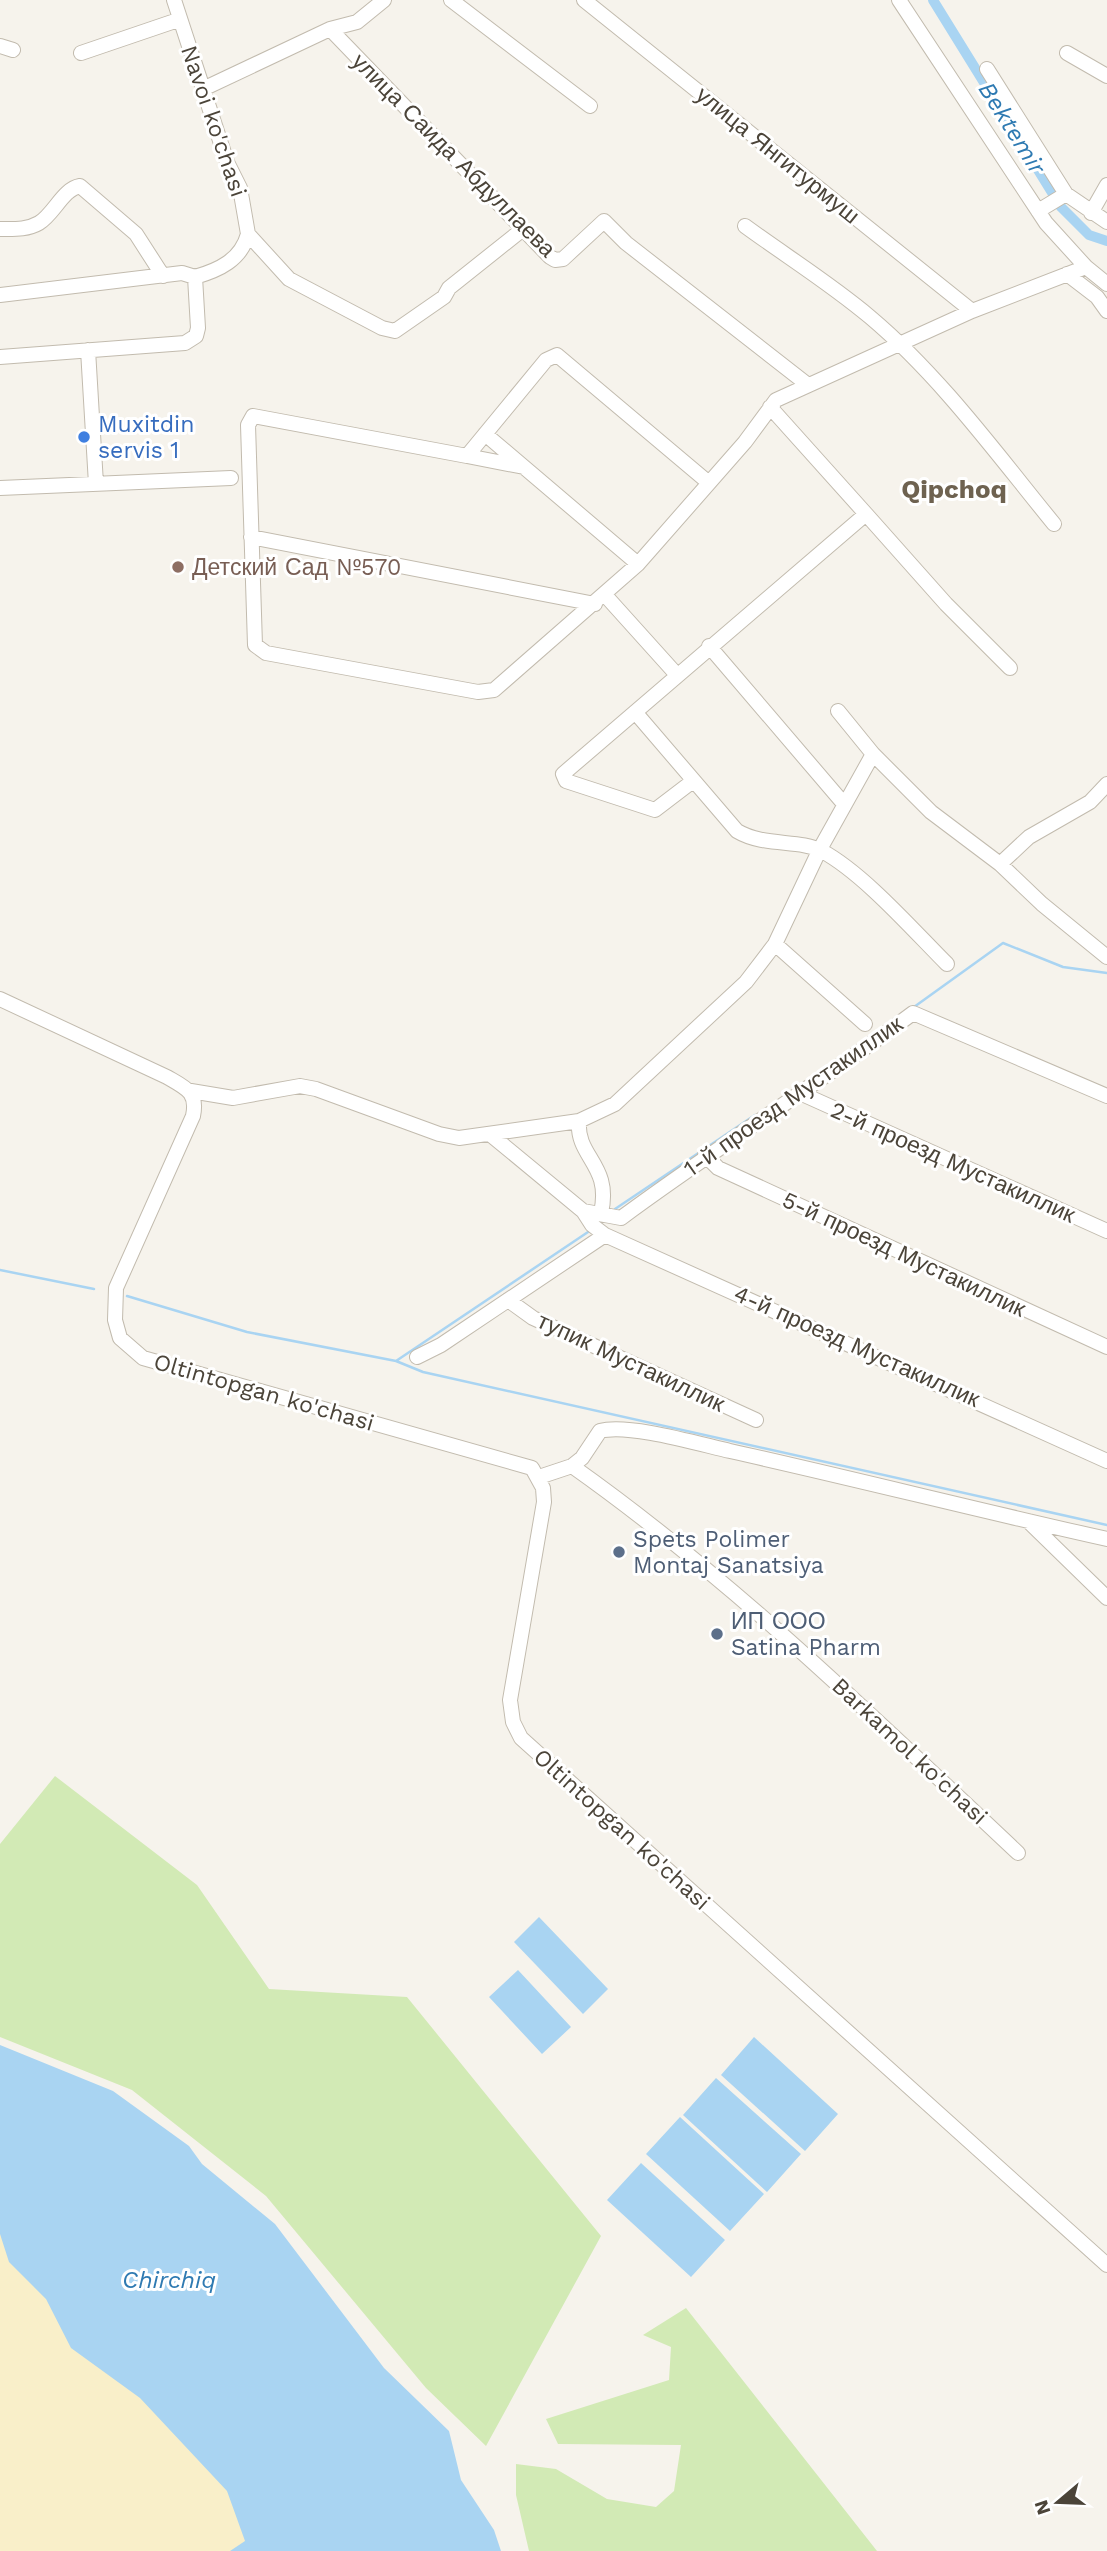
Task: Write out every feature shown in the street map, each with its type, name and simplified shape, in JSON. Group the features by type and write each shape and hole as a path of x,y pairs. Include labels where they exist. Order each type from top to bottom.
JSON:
{"street":[{"name":"Navoi ko'chasi","path":"174,0 178,20 205,88 227,162 240,188 248,234"},
{"path":"205,88 330,29 357,22 384,0"},
{"path":"451,0 590,106"},
{"name":"улица Янгитурмуш","path":"584,0 972,311"},
{"path":"899,0 1053,202 1091,213 1107,222"},
{"path":"81,52 178,20"},
{"name":"улица Саида Абдуллаева","path":"330,29 550,257 559,261 604,221 626,243 808,385"},
{"path":"1067,53 1107,76"},
{"path":"987,69 1086,267 1107,284"},
{"path":"1091,213 1107,185"},
{"path":"0,229 22,229 37,224 72,188 80,186 136,234 163,276"},
{"path":"745,226 869,316 900,345 977,430 1054,524"},
{"path":"248,234 289,279 382,328 395,331 444,298 449,288 523,229"},
{"path":"0,295 182,273 195,277 230,261 244,248 248,234"},
{"path":"526,468 253,416 247,425 255,645 266,653 486,692 502,684 639,564 746,442 770,407 782,396 972,311 1086,267"},
{"path":"1067,274 1097,298 1107,311"},
{"path":"0,356 191,341 198,328 195,277"},
{"path":"88,350 96,484"},
{"path":"467,456 546,360 557,355 709,483"},
{"path":"770,407 946,604 1010,668"},
{"path":"485,434 639,564"},
{"path":"0,488 231,478"},
{"path":"693,781 655,810 566,781 563,774 866,514"},
{"path":"251,537 600,600 677,676"},
{"path":"709,646 844,804"},
{"path":"635,712 737,831 746,837 820,849 864,883 947,964"},
{"path":"838,712 873,754 931,812 1000,864 1042,904 1107,957"},
{"path":"0,999 167,1077 191,1091 233,1098 300,1086 316,1089 439,1134 459,1138 579,1121 615,1104 671,1048 705,1022 746,982 775,944 820,849 873,754"},
{"path":"1000,864 1029,837 1090,802 1107,784"},
{"path":"775,944 865,1024"},
{"name":"1-й проезд Мустакиллик","path":"621,1218 705,1156 913,1013 1107,1096"},
{"name":"Oltintopgan ko'chasi","path":"191,1091 195,1100 193,1116 117,1288 115,1320 120,1338 131,1351 143,1358 525,1465 539,1477 544,1502 510,1700 510,1711 521,1738 1107,2265"},
{"name":"2-й проезд Мустакиллик","path":"800,1093 1107,1231"},
{"path":"579,1121 580,1140 602,1176 605,1190 601,1213"},
{"path":"491,1135 583,1211 592,1225 609,1236"},
{"name":"5-й проезд Мустакиллик","path":"705,1156 718,1168 1107,1347"},
{"path":"417,1357 609,1236 621,1218 583,1211"},
{"name":"4-й проезд Мустакиллик","path":"609,1236 1107,1461"},
{"name":"тупик Мустакиллик","path":"508,1300 533,1318 756,1420"},
{"path":"539,1477 572,1466 582,1458 600,1431 612,1428 845,1475 1107,1539"},
{"name":"Barkamol ko'chasi","path":"572,1466 641,1515 814,1662 1018,1853"},
{"path":"1028,1521 1107,1598"}],"green space":[{"path":"55,1776 197,1885 269,1989 407,1997 601,2236 486,2446 426,2388 266,2196 132,2090 0,2037 0,1844"},
{"path":"686,2308 877,2551 529,2551 516,2495 516,2464 556,2469 607,2499 656,2507 674,2491 681,2445 558,2444 546,2419 669,2380 671,2347 643,2335"}],"sand":[{"path":"0,2124 390,2551 0,2551"}],"water":[{"path":"539,1917 608,1989 583,2014 514,1942"},
{"path":"518,1970 571,2027 542,2054 489,1997"},
{"path":"754,2037 838,2114 805,2151 721,2075"},
{"name":"Chirchiq","path":"0,2045 113,2091 189,2146 202,2164 275,2224 384,2368 449,2431 461,2480 494,2530 501,2551 230,2551 245,2541 227,2491 140,2398 71,2348 46,2299 9,2262 0,2234"},
{"path":"716,2078 801,2154 767,2192 683,2115"},
{"path":"680,2117 764,2194 730,2231 646,2154"},
{"path":"641,2163 725,2240 691,2277 607,2200"}],"waterway":[{"name":"Bektemir","path":"933,0 1061,207 1089,235 1107,241"},
{"path":"914,1007 1003,943 1063,967 1107,973"},
{"path":"615,1209 755,1115"},
{"path":"396,1361 591,1230"},
{"path":"0,1270 94,1289"},
{"path":"127,1296 247,1332 396,1361 423,1372 1107,1525"}],"place":[{"name":"Muxitdin servis 1","path":"84,437"},
{"name":"Детский Сад №570","path":"178,567"},
{"name":"Spets Polimer Montaj Sanatsiya","path":"619,1552"},
{"name":"ИП ООО Satina Pharm","path":"717,1634"}],"district":[{"name":"Qipchoq","path":"954,489"}]}
